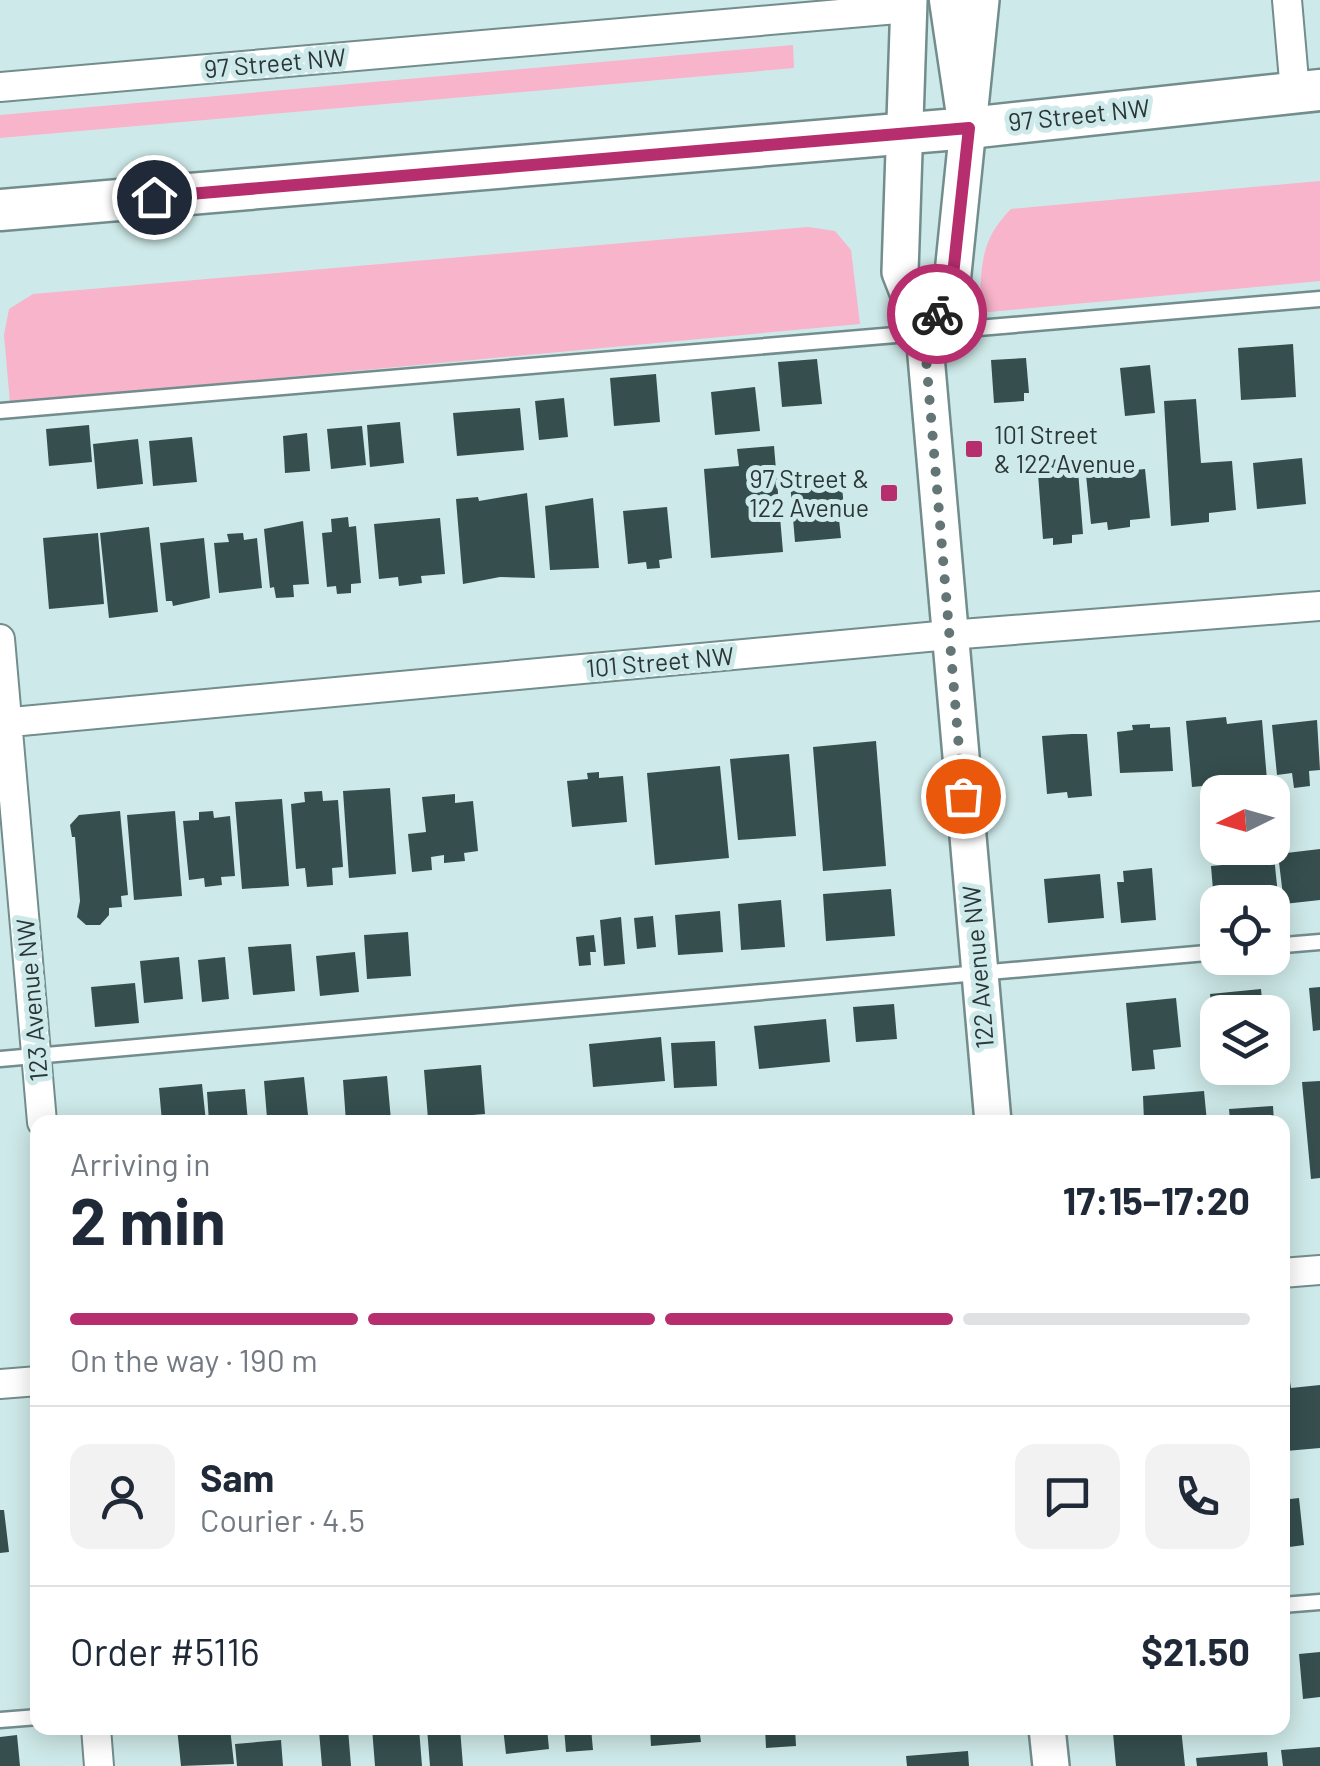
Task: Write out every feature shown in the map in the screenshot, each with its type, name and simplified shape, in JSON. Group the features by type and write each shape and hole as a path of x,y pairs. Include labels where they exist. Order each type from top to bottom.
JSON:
{"main road":[{"path":"950,0 969,128"},
{"name":"97 Street NW","path":"0,210 969,128 1307,90"}],"street":[{"path":"924,334 951,293 981,0"},
{"path":"1287,0 1307,90"},
{"name":"97 Street NW","path":"0,88 762,10 909,4"},
{"name":"122 Avenue NW","path":"909,4 900,272 924,334 992,1115"},
{"name":"101 Street NW","path":"4,723 1320,606"},
{"name":"123 Avenue NW","path":"0,639 4,723 41,1115"},
{"path":"1290,1272 1320,1270"},
{"path":"0,1384 30,1382"},
{"path":"97,1735 99,1766"},
{"path":"1048,1735 1050,1766"}],"lane":[{"path":"0,412 1320,299"},
{"path":"1290,944 1320,942"},
{"path":"0,1059 1200,954"},
{"path":"1290,1604 1320,1602"},
{"path":"0,1720 30,1718"}],"shaded area":[{"path":"793,45 794,68 0,138 0,115"},
{"path":"1320,181 1320,281 979,313 987,245 1011,209"},
{"path":"808,227 835,231 851,250 860,324 10,403 4,335 9,309 33,294"}],"building":[{"path":"1293,344 1296,397 1241,400 1238,348"},
{"path":"1026,358 1029,393 1024,393 1024,401 994,403 991,360"},
{"path":"817,359 822,404 782,407 778,362"},
{"path":"1150,365 1155,413 1125,416 1120,368"},
{"path":"656,374 660,422 614,426 610,378"},
{"path":"755,387 760,431 715,435 711,392"},
{"path":"564,398 568,437 539,440 535,401"},
{"path":"1196,399 1201,463 1232,461 1236,510 1209,513 1209,522 1171,526 1164,401"},
{"path":"520,408 524,450 457,456 453,413"},
{"path":"400,422 404,463 370,467 367,425"},
{"path":"89,425 92,462 49,466 46,429"},
{"path":"362,426 366,465 331,469 327,429"},
{"path":"307,433 310,471 285,473 283,436"},
{"path":"192,437 197,482 153,486 149,441"},
{"path":"138,439 143,484 97,489 93,444"},
{"path":"774,446 783,552 711,558 704,469 739,466 737,449"},
{"path":"1302,458 1306,504 1257,509 1253,463"},
{"path":"1060,459 1061,472 1078,470 1083,534 1072,535 1072,543 1053,545 1053,538 1043,539 1037,461"},
{"path":"1145,469 1150,518 1130,520 1130,527 1108,530 1107,522 1091,524 1086,475"},
{"path":"820,472 821,479 841,477 845,518 839,519 841,538 795,542 790,482 805,481 804,473"},
{"path":"527,493 535,578 500,577 463,584 456,499 478,497 479,501"},
{"path":"593,498 599,568 550,570 545,506"},
{"path":"667,507 672,558 659,560 660,568 647,569 646,562 628,564 623,511"},
{"path":"348,517 349,527 356,526 361,583 351,584 351,593 337,594 336,586 327,587 322,533 332,532 331,519"},
{"path":"440,518 445,574 421,576 422,583 399,586 398,577 379,579 374,524"},
{"path":"303,521 309,584 293,585 294,597 276,598 274,587 270,588 264,529"},
{"path":"149,527 158,612 109,618 100,533"},
{"path":"98,533 104,604 49,609 43,538"},
{"path":"243,533 244,540 257,538 262,588 219,593 214,543 229,542 227,534"},
{"path":"204,538 210,598 173,606 172,601 166,601 160,543"},
{"path":"1226,717 1227,724 1262,720 1267,775 1200,775 1200,786 1192,787 1186,721"},
{"path":"1317,720 1320,770 1309,771 1310,786 1294,788 1292,773 1277,775 1272,725"},
{"path":"1150,724 1150,728 1170,727 1173,771 1120,773 1117,732 1133,730 1132,725"},
{"path":"1087,734 1092,796 1068,798 1067,792 1047,794 1042,736"},
{"path":"876,741 886,866 823,871 813,747"},
{"path":"789,754 796,836 738,840 730,759"},
{"path":"720,766 729,858 655,865 647,773"},
{"path":"599,772 599,778 623,776 627,822 572,827 567,781 588,779 587,773"},
{"path":"390,788 396,874 349,878 343,791"},
{"path":"322,791 323,801 338,800 343,867 332,868 333,885 307,887 305,868 296,869 291,804 305,802 304,792"},
{"path":"455,794 455,803 473,801 478,851 464,853 465,861 444,863 444,855 431,857 432,870 412,872 408,834 426,832 422,797"},
{"path":"282,799 289,886 242,889 235,802"},
{"path":"120,811 128,895 121,896 122,907 109,908 109,915 100,925 86,925 77,917 80,901 75,837 70,825 79,815"},
{"path":"175,811 182,896 134,900 127,815"},
{"path":"213,811 214,818 230,816 235,876 221,877 222,885 205,887 204,878 189,880 183,821 199,820 199,812"},
{"path":"1320,849 1320,900 1290,903 1290,885 1282,885 1279,865 1290,865 1290,853"},
{"path":"1275,865 1277,885 1213,885 1211,866"},
{"path":"1152,868 1156,920 1121,923 1117,882 1124,882 1123,871"},
{"path":"1100,874 1104,918 1048,923 1044,879"},
{"path":"891,889 895,936 826,941 823,894"},
{"path":"781,900 785,947 741,950 738,904"},
{"path":"720,911 723,952 678,955 675,915"},
{"path":"653,916 656,947 637,949 634,918"},
{"path":"621,917 625,964 604,966 600,920"},
{"path":"408,932 411,976 367,979 364,935"},
{"path":"594,935 596,952 590,952 591,965 579,966 576,937"},
{"path":"291,944 295,991 253,995 248,947"},
{"path":"355,952 359,992 320,996 316,956"},
{"path":"179,957 183,999 144,1003 140,961"},
{"path":"225,957 229,999 202,1002 198,960"},
{"path":"135,983 139,1023 95,1027 91,987"},
{"path":"1320,987 1320,1030 1313,1031 1309,988"},
{"path":"1261,989 1262,995 1210,995"},
{"path":"1176,998 1181,1047 1153,1050 1155,1069 1132,1071 1126,1003"},
{"path":"894,1004 897,1039 856,1042 853,1007"},
{"path":"826,1019 830,1062 759,1069 754,1026"},
{"path":"661,1037 665,1081 593,1087 589,1044"},
{"path":"715,1041 717,1086 674,1088 671,1043"},
{"path":"481,1065 485,1114 428,1115 424,1070"},
{"path":"387,1076 391,1115 346,1115 343,1080"},
{"path":"304,1077 308,1115 267,1115 264,1081"},
{"path":"1320,1081 1320,1178 1311,1179 1302,1082"},
{"path":"202,1084 205,1115 161,1115 159,1088"},
{"path":"245,1089 247,1115 209,1115 207,1092"},
{"path":"1204,1091 1206,1115 1144,1115 1143,1096"},
{"path":"1273,1106 1274,1115 1229,1115 1229,1109"},
{"path":"1290,1382 1291,1388 1320,1385 1320,1448 1290,1451"},
{"path":"1299,1498 1304,1545 1290,1547 1290,1499"},
{"path":"0,1510 4,1510 9,1552 0,1553"},
{"path":"1320,1652 1320,1697 1303,1699 1299,1654"},
{"path":"17,1735 20,1766 0,1766 0,1737"},
{"path":"178,1735 231,1735 234,1764 181,1766"},
{"path":"319,1735 348,1735 351,1766 322,1766"},
{"path":"373,1735 420,1735 422,1766 375,1766"},
{"path":"428,1735 461,1735 463,1766 430,1766"},
{"path":"504,1735 548,1735 549,1749 506,1754"},
{"path":"565,1735 592,1735 593,1750 566,1752"},
{"path":"650,1735 700,1735 701,1742 651,1746"},
{"path":"765,1735 795,1735 796,1746 766,1748"},
{"path":"1113,1735 1182,1735 1185,1766 1116,1766"},
{"path":"281,1740 283,1766 237,1766 235,1744"},
{"path":"1320,1747 1320,1766 1283,1766 1281,1750"},
{"path":"968,1751 969,1766 907,1766 906,1756"},
{"path":"1267,1752 1268,1766 1197,1766 1196,1758"}],"way so far":[{"path":"937,314 924,334 963,796"}],"place":[{"name":"101 Street & 122 Avenue","path":"974,449"},
{"name":"97 Street & 122 Avenue","path":"889,493"}],"route":[{"path":"154,197 969,128 951,293 937,314"}]}
